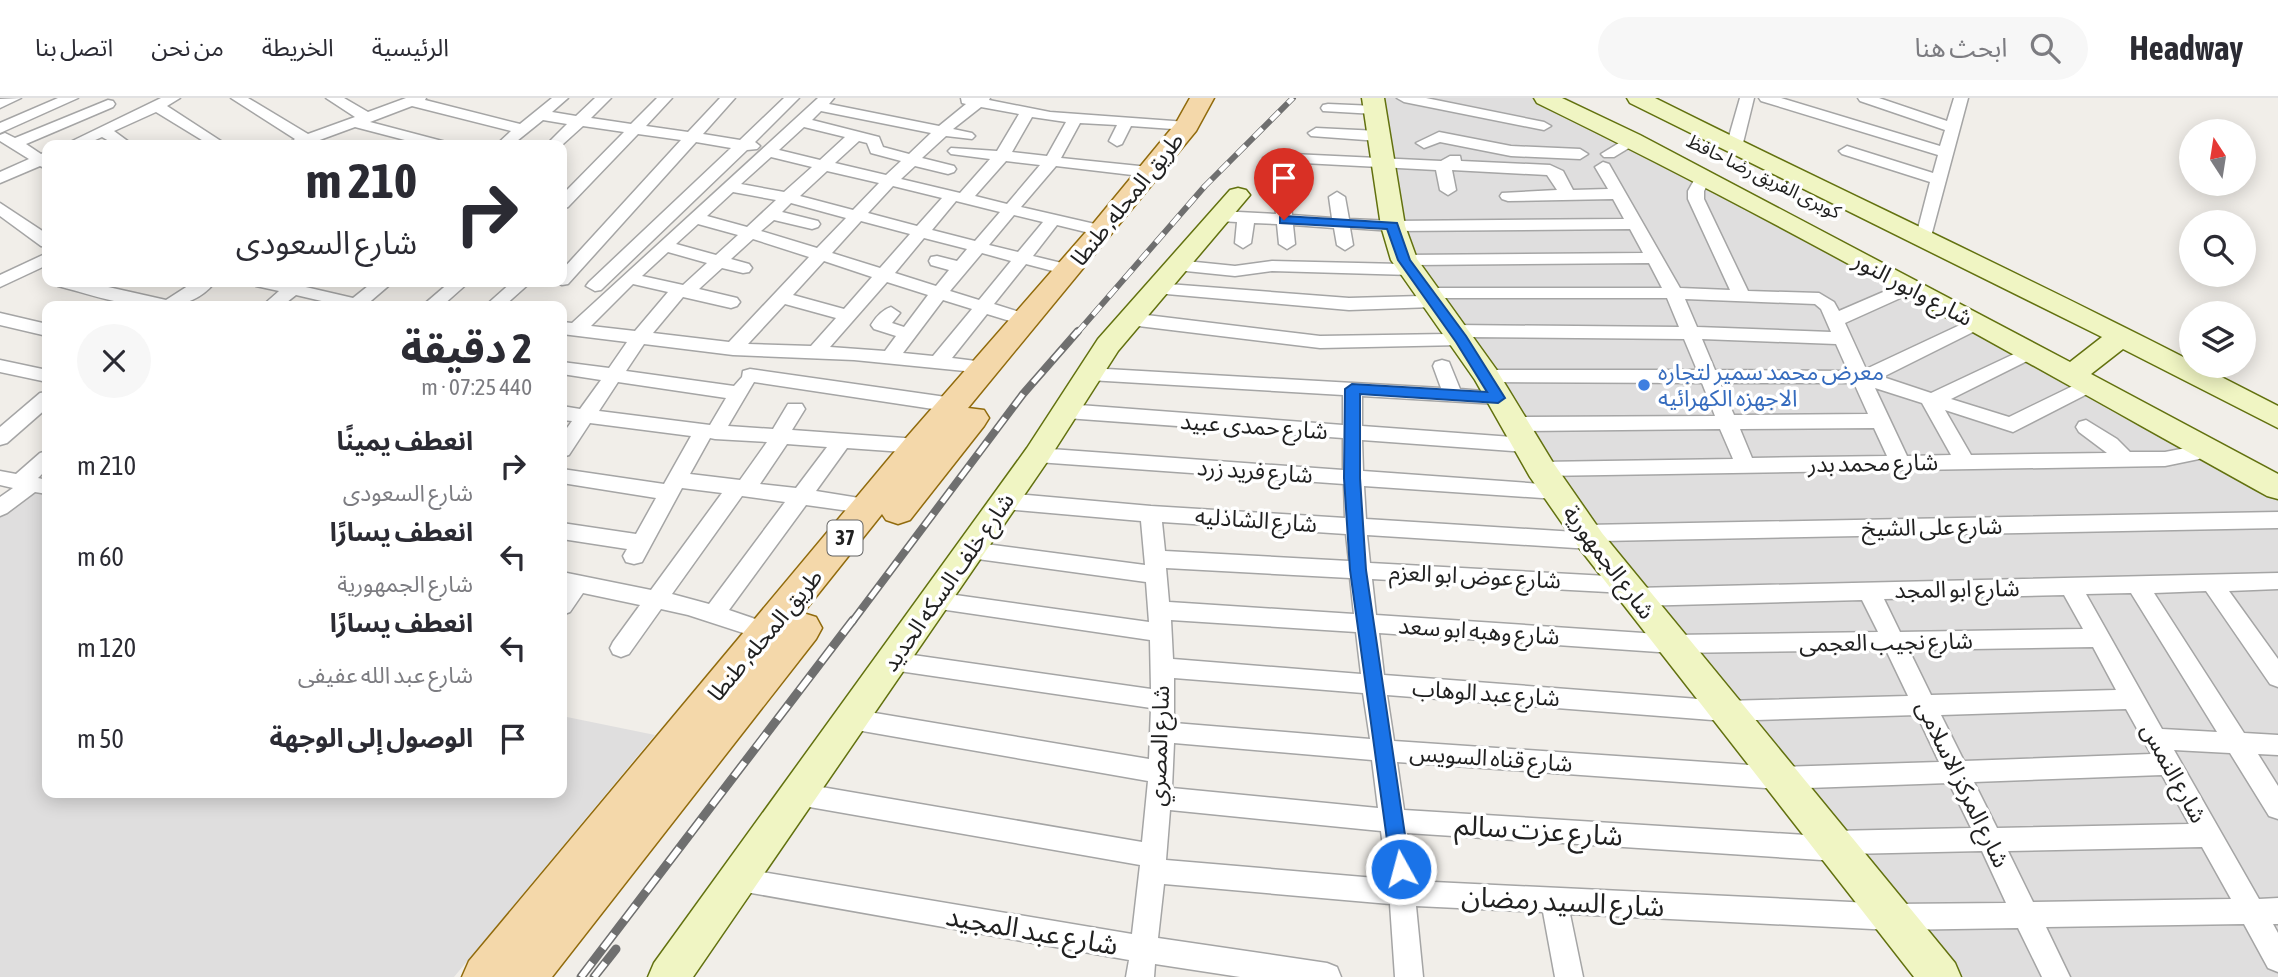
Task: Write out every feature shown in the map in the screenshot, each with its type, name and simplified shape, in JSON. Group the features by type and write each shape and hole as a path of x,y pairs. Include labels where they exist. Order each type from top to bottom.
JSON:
{"main road":[{"name":"طريق المحله, طنطا","path":"485,977 568,897 1207,128 1223,98"},
{"name":"طريق المحله, طنطا","path":"624,827 768,632 918,446 1102,231 1195,112"},
{"name":"طريق المحله, طنطا","path":"523,977 568,897"}],"street":[{"path":"0,104 14,98"},
{"path":"0,128 71,98"},
{"path":"83,140 173,98"},
{"path":"238,98 296,140"},
{"path":"333,98 360,119 425,140"},
{"path":"558,140 604,98"},
{"path":"567,199 665,98"},
{"path":"567,275 727,98"},
{"path":"595,286 792,98"},
{"path":"958,98 980,100 1027,113 1079,115 1126,121 1195,112"},
{"path":"1404,98 1544,126"},
{"path":"1443,166 1483,147 1503,98"},
{"name":"شارع وابور النور","path":"1545,98 1633,115 1734,147 2121,336 2278,418"},
{"name":"كوبرى الفريق رضا حافظ","path":"1588,98 1633,115 1828,210 1881,229 1923,240"},
{"path":"1734,147 1747,98"},
{"path":"1766,98 1842,115 1946,153"},
{"path":"1865,98 1953,128"},
{"path":"1923,240 1961,98"},
{"path":"308,140 416,99 522,129"},
{"path":"509,140 539,116 554,99"},
{"path":"733,349 819,253 890,180 980,100"},
{"path":"7,139 102,101 134,117"},
{"path":"569,328 623,284 823,102 967,136"},
{"path":"157,106 212,140"},
{"path":"1328,108 1376,114"},
{"path":"816,352 921,232 1002,156 1027,113"},
{"path":"1316,133 1376,114"},
{"name":"شارع الجمهورية","path":"1376,114 1392,226 1407,265 1458,335 1541,469 1589,537 1940,977"},
{"path":"891,356 938,294 1052,161 1079,115"},
{"path":"1633,115 1606,161 1619,194 1674,293 1745,465"},
{"name":"شارع وابور النور","path":"1633,115 1703,177 1910,286 2278,488"},
{"name":"كوبرى الفريق رضا حافظ","path":"1633,115 1784,204 1881,271"},
{"path":"539,116 744,144 1102,231"},
{"path":"1117,141 1126,121"},
{"path":"802,122 875,141 876,150 948,169"},
{"path":"104,131 118,140"},
{"path":"567,443 639,338 682,291 720,262 856,135"},
{"path":"1424,143 1439,137 1483,147 1580,154"},
{"path":"7,139 42,158"},
{"path":"956,151 1149,172"},
{"path":"1847,151 1939,180"},
{"path":"1271,158 1553,171 1567,195"},
{"path":"0,178 42,161"},
{"path":"1443,166 1448,190"},
{"path":"1507,168 1513,196 1619,194"},
{"path":"1703,177 1696,191 1696,199 1741,295"},
{"path":"734,183 792,195 826,207 1068,270"},
{"path":"1282,193 1287,244"},
{"path":"1337,197 1345,245"},
{"path":"0,208 42,238"},
{"path":"1243,243 1234,210 1284,220 1392,226 1635,224"},
{"name":"شارع خلف السكه الحديد","path":"677,976 738,880 1037,455 1089,374 1166,277 1234,210"},
{"path":"771,214 812,224"},
{"path":"695,218 819,253 938,294 1026,320"},
{"path":"939,361 1054,219"},
{"path":"977,222 996,227"},
{"path":"1474,224 1485,260"},
{"path":"665,246 743,268"},
{"path":"1166,277 1272,266 1654,258"},
{"path":"0,282 42,260"},
{"path":"937,261 961,268"},
{"path":"21,271 42,277"},
{"path":"1166,277 1349,304 1430,297 1674,293 1810,297 1827,303 1900,463"},
{"path":"567,282 595,286 623,284 682,291 732,302"},
{"path":"1130,319 1320,342 1368,343 1458,335 1839,329 1910,286"},
{"path":"86,287 146,301"},
{"path":"176,301 198,287"},
{"path":"284,287 340,301"},
{"path":"361,301 378,287"},
{"path":"437,301 454,287"},
{"path":"501,301 516,287"},
{"path":"277,301 293,289"},
{"path":"779,298 849,316"},
{"path":"891,313 880,326 908,334"},
{"path":"604,333 619,316"},
{"path":"0,319 42,329"},
{"path":"1089,374 1453,395 1492,387 1709,377 1861,377 1877,373 1977,323"},
{"path":"569,328 733,349 891,356 985,367"},
{"path":"2013,425 2081,380 2121,336"},
{"path":"567,532 638,549 674,487 765,351"},
{"path":"1932,400 2031,352"},
{"path":"1442,366 1453,395"},
{"path":"567,369 739,393"},
{"path":"4,371 42,375"},
{"path":"750,375 953,405"},
{"path":"1861,377 2013,425"},
{"path":"1352,389 1352,478 1358,570 1395,821 1404,893 1409,977"},
{"path":"1932,400 1932,405 1965,462"},
{"path":"0,438 42,402"},
{"path":"621,648 780,436 795,409"},
{"name":"شارع حمدى عبيد","path":"1066,411 1351,433 1519,434 1727,422 1881,421"},
{"path":"567,414 710,432 918,446"},
{"path":"2013,425 2014,432 2031,461"},
{"path":"2086,427 2110,444 2124,460"},
{"path":"715,612 842,440"},
{"name":"شارع محمد بدر","path":"1541,469 2124,460 2175,458 2192,454 2203,446"},
{"name":"شارع فريد زرد","path":"1037,455 1556,492"},
{"path":"0,508 42,464"},
{"path":"567,476 674,487 742,488 871,506"},
{"name":"شارع الشاذليه","path":"1005,501 1151,514 1589,537"},
{"name":"شارع المصري","path":"1140,977 1158,799 1163,700 1151,514"},
{"name":"شارع على الشيخ","path":"1589,537 2278,520"},
{"name":"شارع عوض ابو العزم","path":"970,550 1156,567 1358,570 1631,591"},
{"name":"شارع ابو المجد","path":"1631,591 1869,591 2278,580"},
{"path":"570,581 715,612 768,632"},
{"path":"2211,582 2278,677"},
{"path":"2137,584 2278,808"},
{"name":"شارع النمس","path":"2070,586 2278,959"},
{"name":"شارع المركز الاسلامى","path":"1869,591 2056,977"},
{"name":"شارع وهبه ابو سعد","path":"934,601 1160,622 1365,624 1673,644"},
{"name":"شارع نجيب العجمى","path":"1673,644 2099,638"},
{"path":"892,661 1163,700"},
{"name":"شارع عبد الوهاب","path":"1162,668 1726,711 2133,699"},
{"path":"851,719 1160,772"},
{"name":"شارع قناه السويس","path":"1162,732 1384,751 1779,778 2169,764"},
{"path":"2155,739 2278,745"},
{"name":"شارع السيد رمضان","path":"798,794 1152,864 1404,893 1892,917 2278,911"},
{"name":"شارع عزت سالم","path":"1158,799 1395,821 1834,846 2209,835"},
{"name":"شارع عبد المجيد","path":"738,880 1143,949 1327,977"},
{"path":"1554,901 1569,977"}],"shaded area":[{"path":"1379,98 1567,98 2278,477 2278,977 1955,977 1563,489 1410,263"},
{"path":"37,491 42,494 42,798 567,798 567,717 655,735 454,977 0,977 0,515"}],"railway":[{"path":"1077,333 1205,186 1293,98"},
{"path":"852,622 1023,394 1078,331"},
{"path":"581,977 853,620"},
{"path":"594,977 616,949"}],"place":[{"name":"معرض محمد سمير لتجاره الاجهزه الكهرائيه","path":"1644,385"}],"route":[{"path":"1284,220 1392,226 1404,260 1461,339 1498,398 1352,389 1352,478 1358,570 1401,869"}]}
